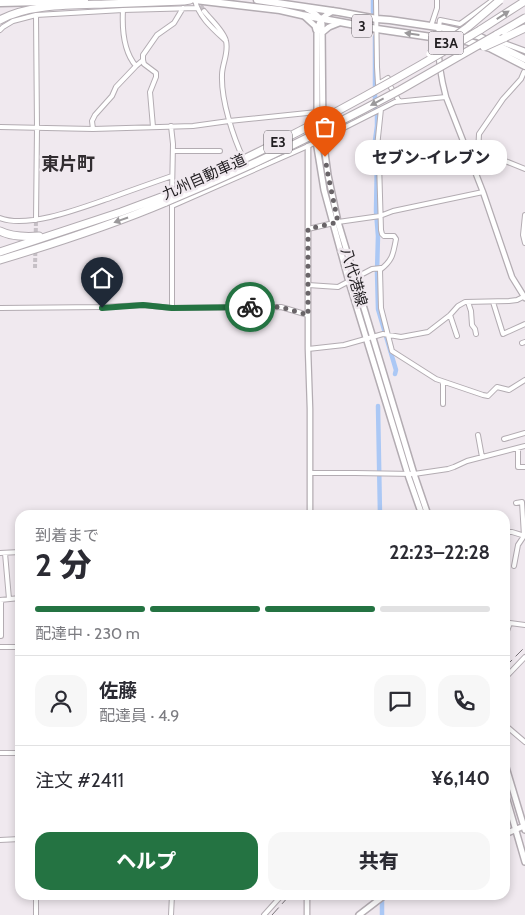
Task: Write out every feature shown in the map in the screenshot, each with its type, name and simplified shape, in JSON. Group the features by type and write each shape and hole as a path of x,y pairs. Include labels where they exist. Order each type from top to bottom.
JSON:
{"highway":[{"path":"0,3 141,0"},
{"path":"0,20 20,11 54,6 190,0"},
{"name":"3","path":"195,0 280,10 377,29 466,41 490,48 525,66"},
{"name":"3","path":"257,0 442,27 478,36 525,59"},
{"name":"E3A","path":"389,83 454,38 500,0"},
{"name":"九州自動車道","path":"0,252 121,212 167,201 389,83 480,30 525,1"},
{"name":"九州自動車道","path":"0,262 123,219 239,170 400,90 500,36 525,18"},
{"path":"500,36 525,28"},
{"path":"0,231 9,235 21,236 54,234"}],"main road":[{"path":"300,6 318,14 321,19 333,11"},
{"path":"302,15 320,32 335,24 342,23"},
{"name":"八代港線","path":"320,140 320,32 317,27 321,19"},
{"name":"八代港線","path":"320,32 317,112 324,190 355,278 407,474 420,510"},
{"name":"八代港線","path":"335,222 349,282 370,338 426,510"},
{"path":"510,780 525,827 510,832"},
{"path":"510,811 525,862"},
{"path":"359,915 379,900"}],"street":[{"path":"195,0 202,16 226,41"},
{"path":"376,0 376,67 378,84 388,78 390,86 399,101"},
{"path":"432,26 438,0"},
{"path":"308,349 344,345 386,335 402,336 428,332 450,315 458,306 468,302 517,300 525,297 512,277 472,160 442,83 438,38 442,27 440,20 460,24 493,0"},
{"path":"153,126 150,92 156,74 147,66 143,60 143,55 157,35 174,23 183,8"},
{"path":"0,30 12,21 36,15 197,8"},
{"path":"123,10 123,31 132,61 136,66"},
{"path":"204,11 223,33 226,41 227,51 222,68 221,83 229,121 249,171"},
{"path":"36,15 36,220"},
{"path":"442,27 481,35 525,51"},
{"path":"93,129 93,117 112,96 116,87 143,60"},
{"path":"472,160 478,153 479,134 503,99 521,79 524,72"},
{"path":"167,201 249,171 308,146 399,101 446,96"},
{"path":"308,286 338,287 372,269 381,268 388,264 392,257 396,239 394,236 384,236 382,234 380,216 377,147 381,109"},
{"path":"0,127 93,129 193,126 317,112"},
{"path":"171,126 172,176 167,201 172,308"},
{"path":"308,146 310,510"},
{"path":"172,151 220,151"},
{"path":"478,153 488,154 525,169"},
{"path":"0,218 20,222 36,220 82,208 172,176"},
{"path":"308,229 335,222 380,216 393,211 483,192"},
{"path":"525,215 523,235 525,243"},
{"path":"381,268 381,308 386,335 392,351 436,379 488,396 498,387 509,390 525,380"},
{"path":"468,302 472,325 476,334"},
{"path":"493,302 503,334 525,324"},
{"path":"0,308 102,308 143,305 172,308 281,307 308,315"},
{"path":"450,315 457,336"},
{"path":"443,382 443,404"},
{"path":"504,438 525,433"},
{"path":"478,435 482,457"},
{"path":"310,474 414,474 448,469 466,461 525,446"},
{"path":"518,448 518,467 525,467"},
{"path":"514,566 518,545 525,536 524,502 516,503"},
{"path":"510,532 525,536"},
{"path":"9,599 2,553 15,552"},
{"path":"1,636 1,600 15,598"},
{"path":"510,623 525,625"},
{"path":"0,647 15,647"},
{"path":"510,673 525,657"},
{"path":"510,729 525,742"},
{"path":"0,753 15,753"},
{"path":"0,840 15,839"},
{"path":"36,900 36,915"},
{"path":"171,915 172,900"},
{"path":"264,915 278,900"},
{"path":"307,900 307,915"}],"waterway":[{"path":"373,0 373,12"},
{"path":"375,37 375,108"},
{"path":"377,114 374,148 377,159 378,309 396,370 395,374"},
{"path":"378,406 380,510"},
{"path":"382,900 382,915"}],"tunnel":[{"path":"198,0 204,11"},
{"path":"35,268 36,220"}],"railway":[{"path":"510,662 525,647"},
{"path":"272,915 286,900"}],"way so far":[{"path":"250,307 281,307 308,315 308,229 338,222 325,157"}],"place":[{"name":"セブン-イレブン","path":"325,157"}],"district":[{"name":"東片町","path":"68,164"}],"route":[{"path":"102,308 143,305 172,308 250,307"}]}
